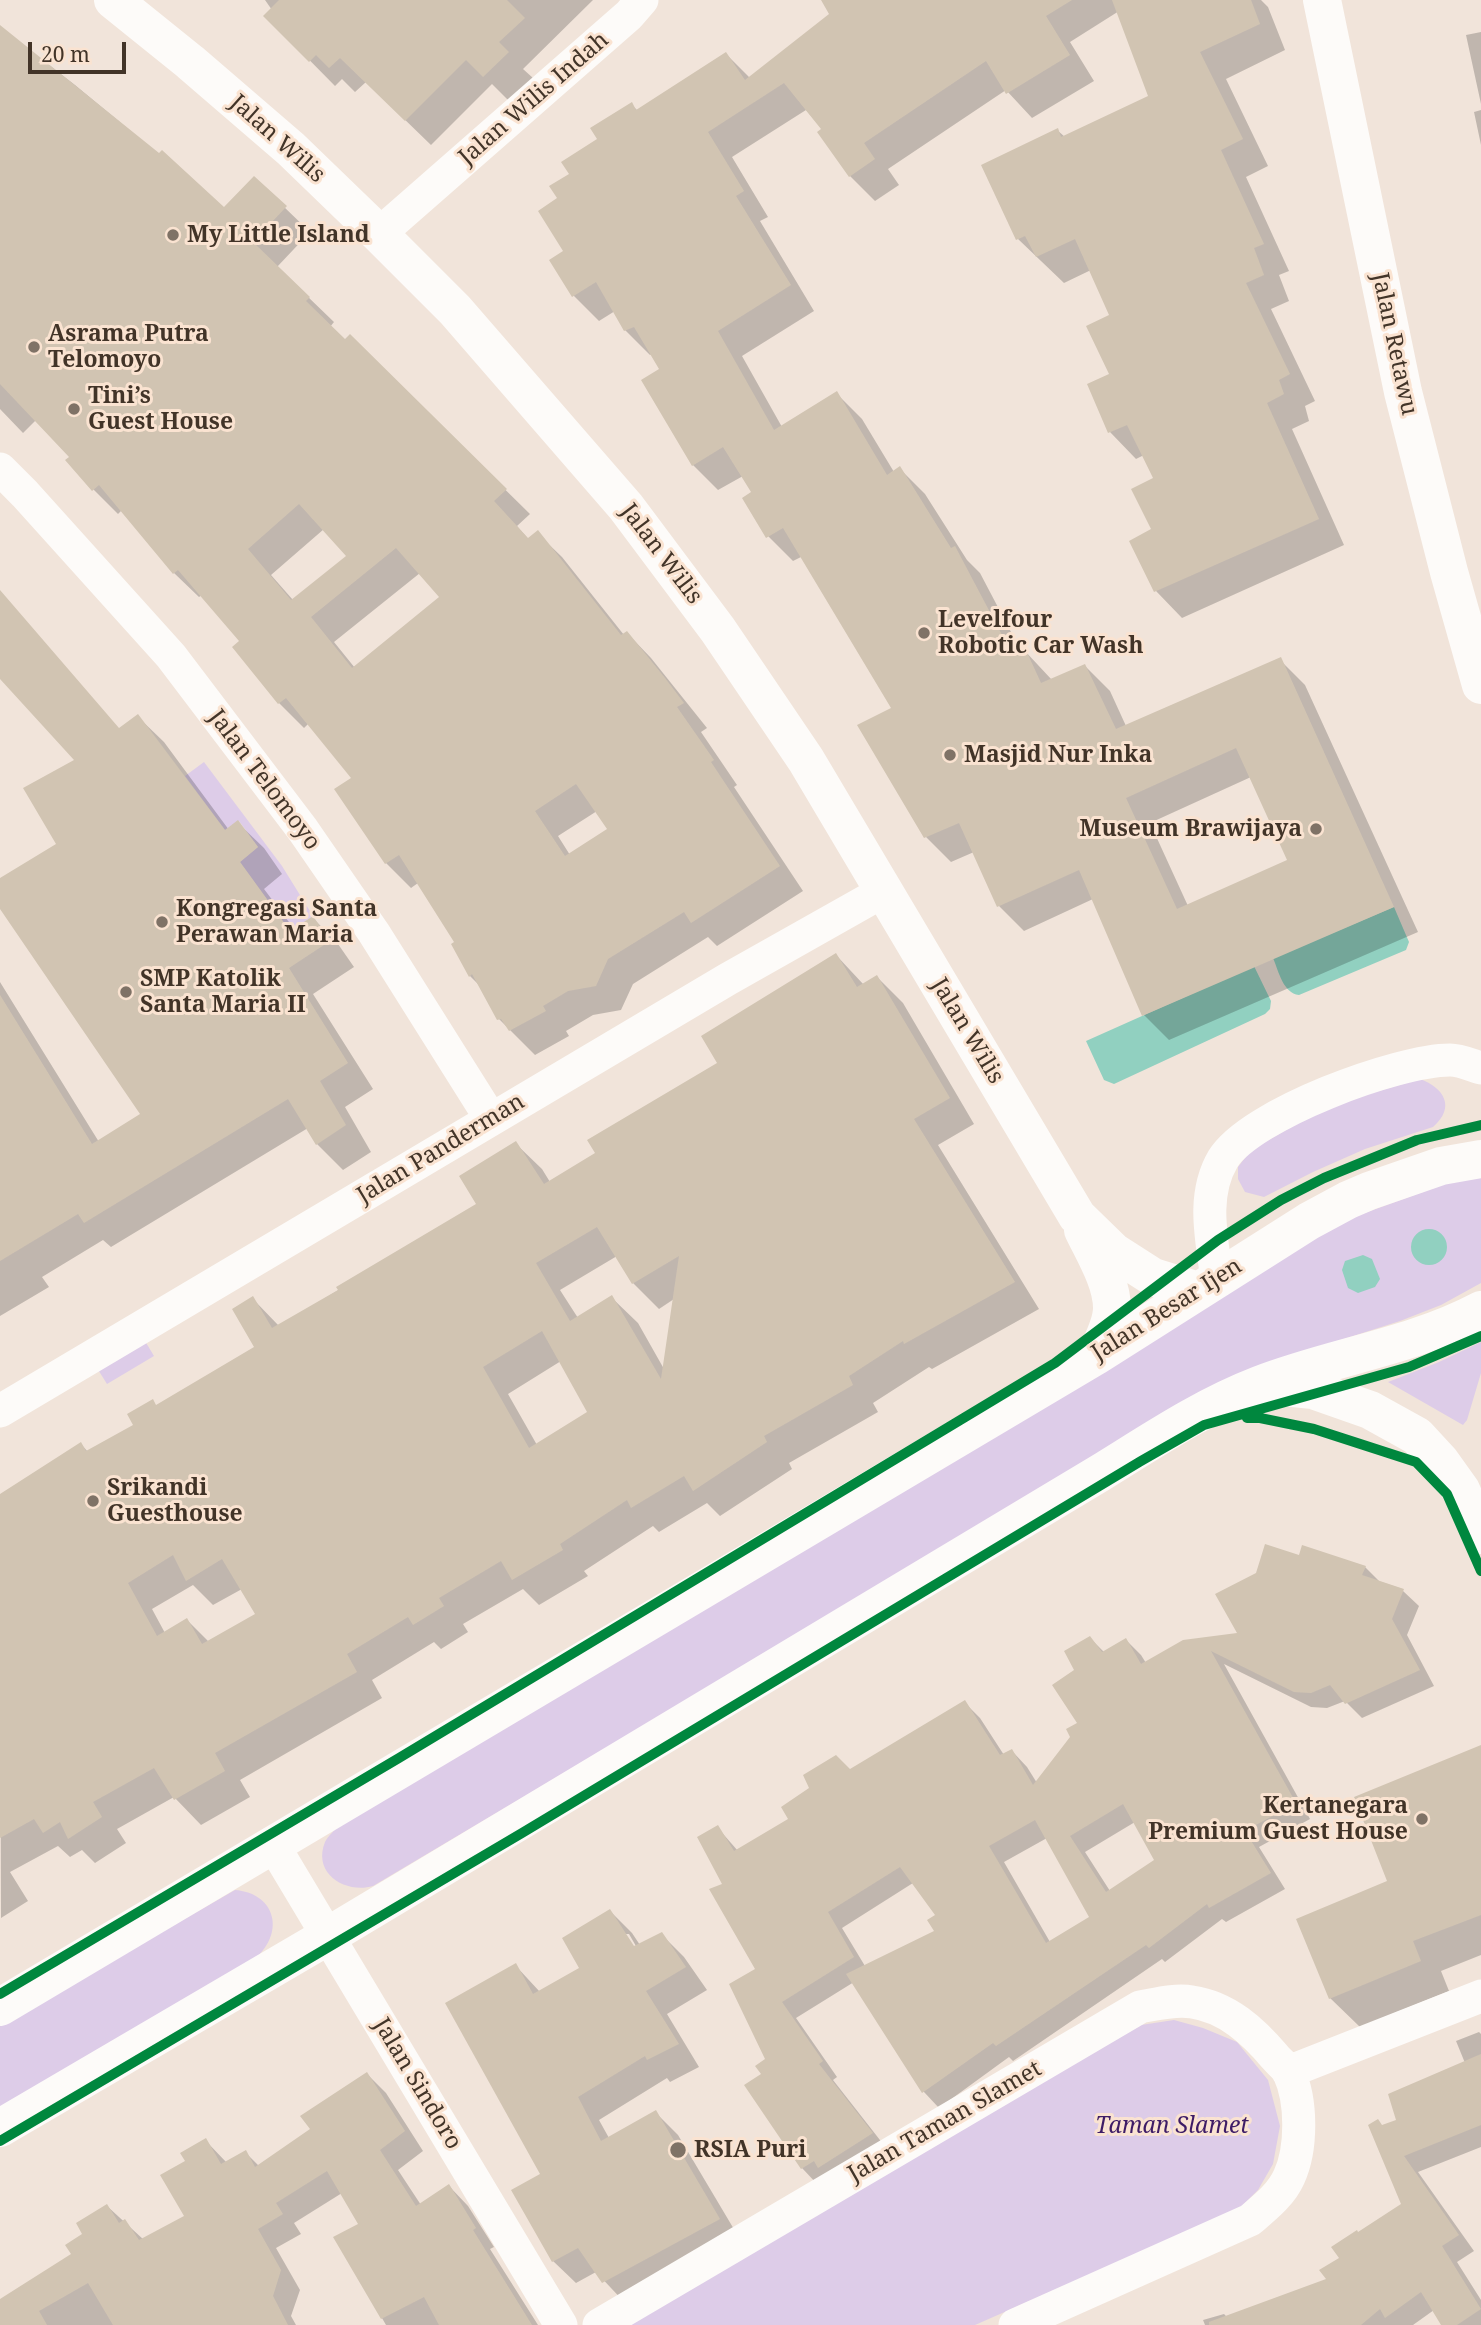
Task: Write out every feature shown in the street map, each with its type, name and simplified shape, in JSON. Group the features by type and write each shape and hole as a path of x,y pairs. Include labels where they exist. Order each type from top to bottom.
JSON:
{"main road":[{"name":"Jalan Wilis","path":"113,0 291,149 463,320 626,507 718,630 798,749 1077,1216 1107,1283 1112,1308 1108,1327 1096,1356"},
{"name":"Jalan Retawu","path":"1322,0 1403,392 1481,685"},
{"path":"1441,1166 1481,1142"},
{"name":"Jalan Besar Ijen","path":"0,2007 1096,1356 1276,1241 1348,1200 1441,1166 1481,1159"},
{"name":"Jalan Wilis","path":"1077,1216 1114,1251 1153,1277 1208,1285"},
{"path":"0,2128 328,1936 1187,1418 1261,1384 1411,1339 1481,1310"},
{"path":"1261,1384 1313,1390 1370,1409 1417,1436 1441,1462 1461,1490 1481,1535"}],"street":[{"name":"Jalan Wilis Indah","path":"379,234 636,8 665,0"},
{"name":"Jalan Telomoyo","path":"0,469 171,656 303,830 374,933 491,1119"},
{"name":"Jalan Panderman","path":"0,1411 728,979 884,891"},
{"path":"1208,1285 1212,1190 1223,1160 1247,1135 1269,1120 1338,1088 1376,1075 1451,1060 1481,1068"},
{"name":"Jalan Sindoro","path":"272,1843 561,2325"},
{"path":"1288,2072 1481,1996"},
{"name":"Jalan Taman Slamet","path":"599,2325 1140,2007 1171,2001 1194,2002 1233,2017 1258,2037 1288,2072 1298,2110 1298,2145 1289,2178 1273,2200 1250,2220 1016,2325"}],"green space":[{"path":"204,762 282,866 313,916 290,931 240,862 258,847 239,821 225,830 185,776"},
{"path":"1420,1079 1435,1087 1444,1099 1444,1112 1433,1127 1365,1149 1264,1197 1245,1192 1238,1179 1238,1167 1251,1150 1330,1105"},
{"path":"1481,1171 1481,1283 1441,1305 1275,1361 1208,1391 373,1886 352,1887 334,1879 327,1872 322,1853 325,1842 339,1825 1323,1228"},
{"path":"145,1341 154,1356 107,1384 97,1368"},
{"path":"1481,1342 1481,1373 1467,1420 1463,1425 1388,1382 1439,1362"},
{"path":"235,1890 258,1898 271,1913 272,1934 259,1955 0,2108 0,2025"},
{"name":"Taman Slamet","path":"1174,2020 1237,2042 1268,2080 1280,2126 1273,2164 1258,2190 1239,2209 975,2325 621,2325 1141,2025"}],"water":[{"path":"1394,907 1409,942 1406,950 1299,995 1285,986 1273,958"},
{"path":"1254,966 1271,1001 1270,1009 1265,1014 1114,1084 1104,1080 1086,1041"},
{"path":"1429,1229 1442,1234 1447,1247 1442,1260 1429,1265 1416,1260 1411,1247 1416,1234"},
{"path":"1363,1255 1372,1259 1380,1279 1375,1287 1358,1293 1348,1288 1342,1270 1345,1261"}],"building":[{"path":"279,0 507,0 525,18 499,42 509,52 483,77 466,60 405,121 340,58 329,68 316,55 309,62 263,16"},
{"path":"821,0 1072,0 1046,16 1070,55 1006,94 986,61 864,143 875,159 849,177 817,132 821,129 784,83 708,132 744,191 736,196 791,285 718,331 774,430 837,391 887,475 900,466 951,548 955,546 1012,654 1025,648 1041,683 1085,664 1116,729 1281,657 1394,907 1142,1016 1079,870 997,907 959,823 924,838 857,725 891,708 783,528 766,538 742,498 751,492 723,447 692,466 641,380 659,369 634,327 624,331 596,282 572,297 549,260 563,251 538,211 557,198 549,186 569,174 561,162 597,139 590,128 632,102 636,110 726,52 745,80 829,14","holes":["1236,748 1287,860 1177,909 1126,798"]},
{"path":"1112,0 1251,0 1260,24 1200,52 1243,139 1221,150 1264,244 1254,248 1264,275 1246,283 1290,374 1279,380 1284,394 1267,403 1319,519 1154,592 1129,541 1151,529 1131,489 1153,478 1127,425 1108,433 1087,384 1109,374 1086,326 1109,315 1075,239 1036,257 1025,236 1016,240 981,165 1058,128 1061,137 1148,96"},
{"path":"0,25 159,153 162,150 224,207 254,176 287,206 253,242 310,297 306,301 345,339 350,334 507,489 494,501 528,538 538,530 621,635 627,631 684,703 677,707 714,760 711,762 780,866 691,923 684,912 608,959 596,986 568,991 543,1006 546,1011 509,1031 501,1019 497,1020 472,974 469,977 451,944 454,942 399,855 385,864 334,789 351,778 286,698 278,704 232,647 239,641 178,570 173,574 99,485 92,491 65,460 69,457 0,384","holes":["299,504 346,556 291,600 248,549","396,548 439,597 352,668 311,617","576,784 607,829 565,856 535,811"]},
{"name":"Kongregasi Santa Perawan Maria","path":"0,590 119,728 138,714 225,830 238,820 258,847 240,862 290,931 313,916 330,941 289,968 348,1063 320,1081 346,1125 316,1145 288,1099 84,1223 78,1214 0,1261 0,995 92,1144 140,1114 0,909 0,878 56,844 23,788 74,760 0,679"},
{"path":"836,953 857,987 877,975 950,1098 914,1119 1015,1282 904,1344 903,1341 849,1376 853,1385 764,1436 767,1442 693,1491 684,1476 631,1508 627,1500 560,1544 563,1550 512,1580 501,1561 439,1598 444,1606 413,1625 408,1617 347,1654 357,1672 215,1753 225,1771 174,1800 154,1768 93,1802 102,1817 68,1839 60,1822 43,1833 34,1819 0,1838 0,1494 81,1442 86,1451 133,1425 127,1414 153,1399 156,1405 254,1347 232,1309 253,1296 272,1328 476,1204 459,1176 516,1141 544,1184 595,1153 587,1140 717,1063 701,1036","holes":["597,1227 632,1284 679,1256 661,1379 612,1295 570,1321 536,1263","542,1331 587,1412 529,1448 483,1367","173,1555 186,1581 222,1559 255,1614 202,1644 187,1618 157,1636 128,1583"]},
{"path":"1265,1544 1299,1555 1302,1545 1366,1566 1362,1575 1404,1589 1392,1619 1420,1670 1345,1704 1330,1685 1311,1693 1294,1692 1211,1651 1296,1803 1245,1831 1271,1873 1209,1908 1207,1904 1149,1948 1146,1945 996,2046 993,2043 922,2093 846,1974 934,1931 927,1920 935,1915 900,1867 828,1912 854,1957 782,2002 823,2061 819,2064 873,2133 818,2168 814,2161 801,2169 744,2085 761,2074 755,2066 765,2059 729,1984 755,1969 709,1889 722,1884 697,1837 718,1825 734,1851 788,1819 781,1807 809,1788 803,1775 836,1755 850,1769 965,1700 1000,1755 1012,1749 1033,1785 1070,1737 1066,1729 1077,1723 1052,1685 1074,1670 1064,1651 1090,1636 1102,1652 1126,1638 1141,1664 1183,1640 1237,1633 1215,1594 1256,1573","holes":["1123,1804 1154,1860 1106,1892 1070,1836","1035,1820 1089,1917 1046,1943 989,1846"]},
{"path":"1481,1745 1481,1915 1413,1941 1421,1961 1329,1999 1296,1919 1387,1881 1354,1797"},
{"path":"610,1909 634,1946 662,1932 686,1967 646,1991 679,2044 647,2060 645,2056 578,2097 601,2141 656,2110 720,2219 602,2283 578,2248 552,2262 511,2190 540,2174 445,2003 516,1963 533,1994 579,1968 562,1938"},
{"path":"1481,2054 1481,2125 1404,2156 1459,2235 1442,2246 1481,2309 1457,2325 1441,2325 1421,2292 1385,2318 1380,2309 1361,2325 1209,2325 1209,2322 1326,2279 1319,2270 1339,2258 1331,2247 1401,2204 1368,2125 1378,2119 1382,2125 1396,2120 1388,2094"},
{"path":"367,2072 405,2131 380,2150 416,2206 449,2184 476,2228 473,2230 532,2325 439,2325 424,2297 381,2319 333,2237 358,2224 327,2171 276,2203 283,2214 258,2229 281,2270 273,2296 288,2325 113,2325 88,2283 39,2311 47,2325 0,2325 0,2299 71,2254 65,2245 82,2234 76,2223 107,2204 119,2223 125,2219 139,2240 184,2216 160,2175 185,2161 180,2153 206,2138 221,2164 246,2150 255,2167 310,2129 300,2116"}],"cycle path":[{"path":"0,1994 399,1758 1055,1363 1218,1240 1281,1200 1324,1178 1417,1140 1481,1125"},
{"path":"0,2141 1204,1425 1409,1367 1481,1336"},
{"path":"1247,1418 1260,1418 1314,1429 1416,1462 1447,1494 1481,1571"}],"place":[{"name":"My Little Island","path":"173,235"},
{"name":"Asrama Putra Telomoyo","path":"34,347"},
{"name":"Tini’s Guest House","path":"74,409"},
{"name":"Levelfour Robotic Car Wash","path":"924,633"},
{"name":"Masjid Nur Inka","path":"950,755"},
{"name":"Museum Brawijaya","path":"1316,829"},
{"name":"Kongregasi Santa Perawan Maria","path":"162,922"},
{"name":"SMP Katolik Santa Maria II","path":"126,992"},
{"name":"Srikandi Guesthouse","path":"93,1501"},
{"name":"Kertanegara Premium Guest House","path":"1422,1819"},
{"name":"RSIA Puri","path":"678,2150"}]}
